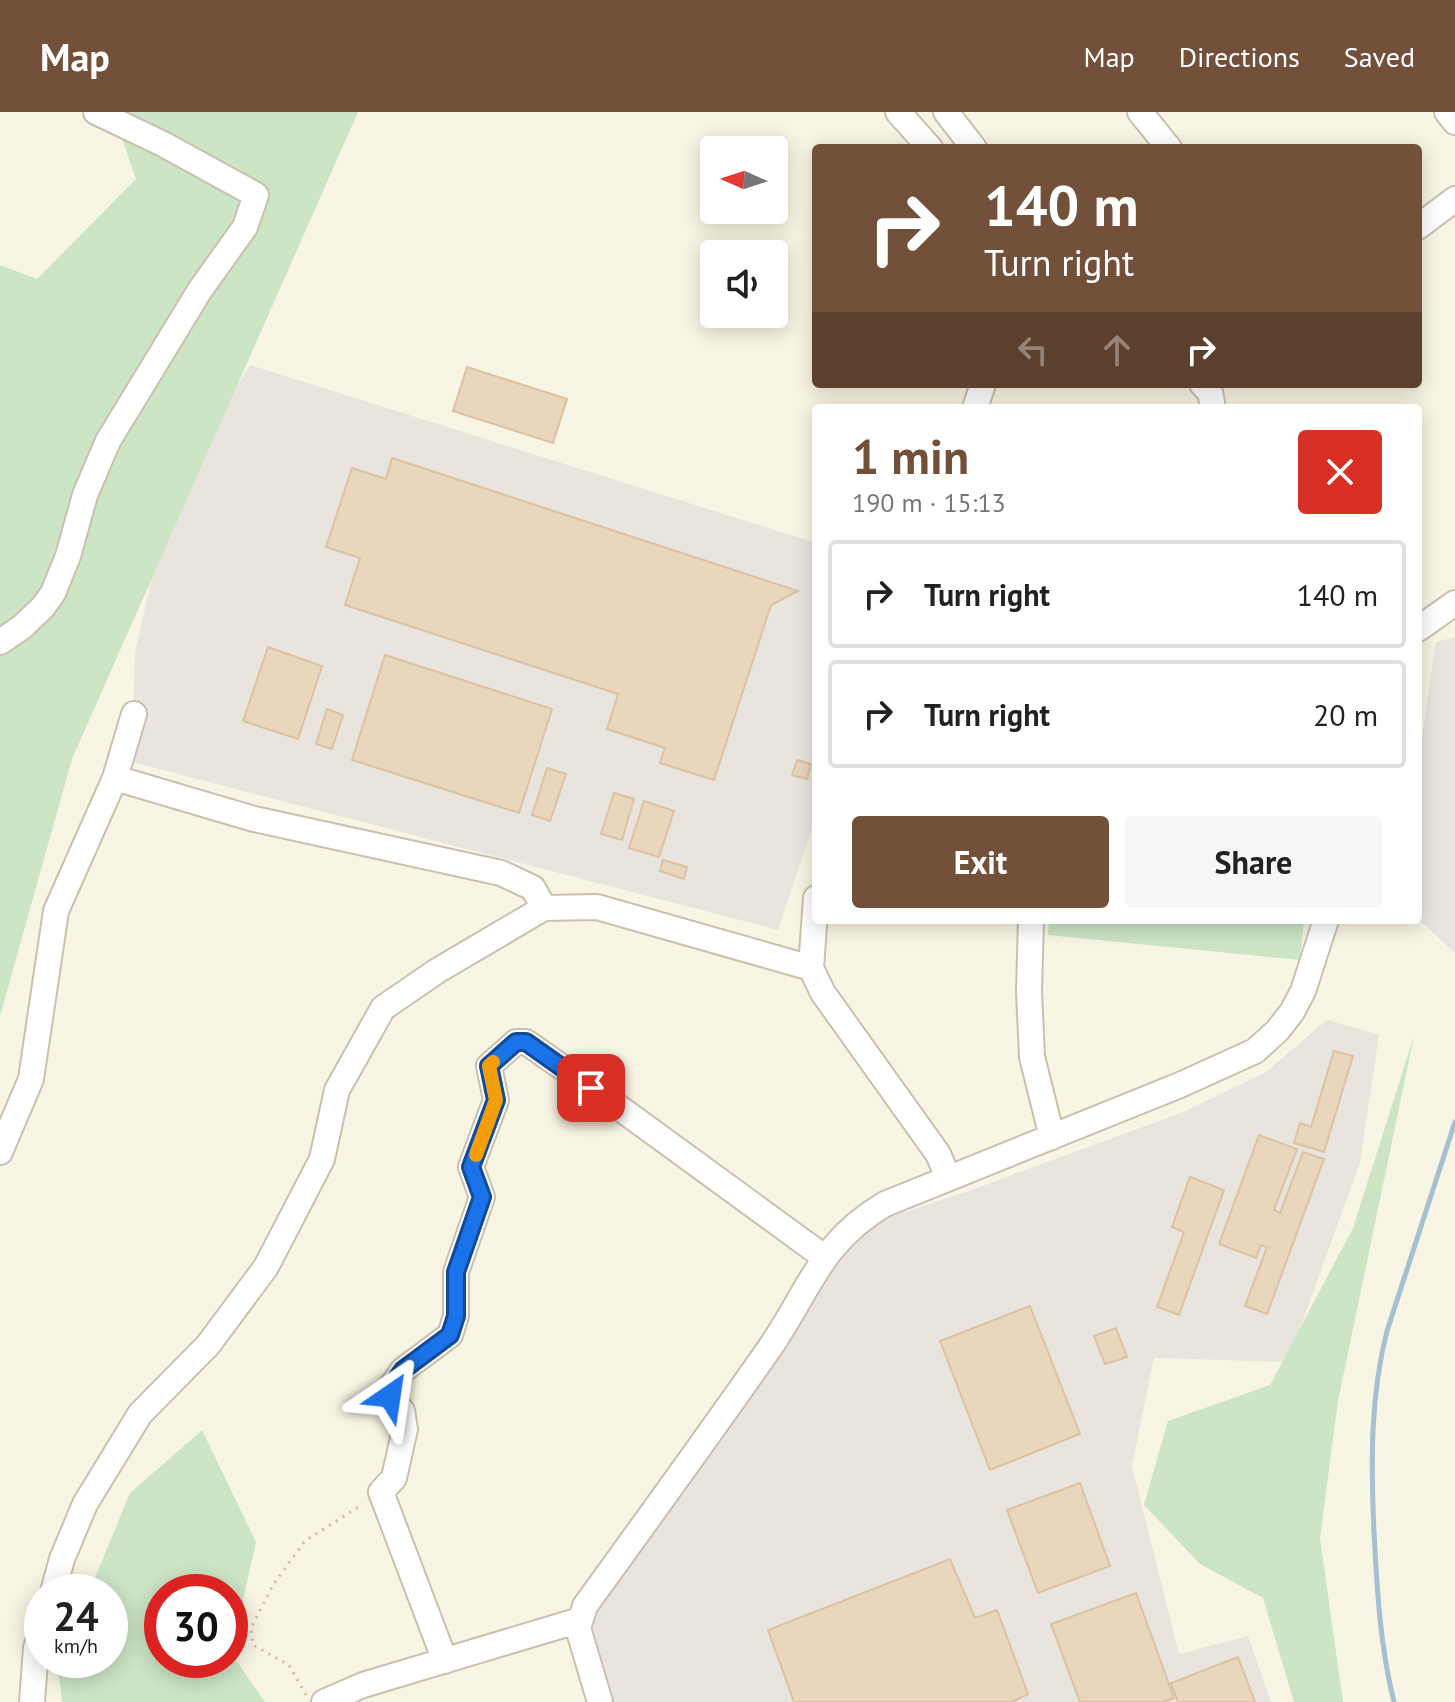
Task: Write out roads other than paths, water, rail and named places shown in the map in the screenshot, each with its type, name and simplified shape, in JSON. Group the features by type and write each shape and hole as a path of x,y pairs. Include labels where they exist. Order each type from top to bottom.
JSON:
{"street":[{"path":"0,642 22,627 53,593 68,556 85,495 108,441 200,290 245,227 254,208 256,195 163,144 96,112"},
{"path":"898,112 926,144"},
{"path":"946,112 971,144"},
{"path":"1140,112 1166,144"},
{"path":"1447,112 1455,122"},
{"path":"1422,224 1455,199"},
{"path":"1422,626 1455,603"},
{"path":"0,1152 31,1079 56,911 115,778 134,714"},
{"path":"115,778 254,819 501,873 533,888 544,908"},
{"path":"58,1574 85,1504 140,1414 208,1345 266,1267 322,1159 337,1090 383,1008 437,971 544,908 597,907 811,968"},
{"path":"814,924 811,968 823,993 938,1154 948,1177"},
{"path":"1031,924 1029,991 1032,1057 1052,1137"},
{"path":"600,1702 578,1628 585,1606 774,1342 824,1257 862,1218 885,1204 948,1177 986,1165 1255,1051 1292,1012 1303,991 1325,924"},
{"path":"445,1661 381,1492 394,1478 405,1429 402,1411 390,1396 391,1387 403,1370 450,1335 456,1316 456,1272 482,1197 471,1167 496,1100 489,1066 516,1042 526,1042 824,1257"},
{"path":"324,1702 363,1685 580,1620"},
{"path":"32,1702 34,1678"}],"waterway":[{"path":"1394,1702 1382,1639 1376,1575 1372,1481 1377,1381 1387,1331 1455,1122"}]}
